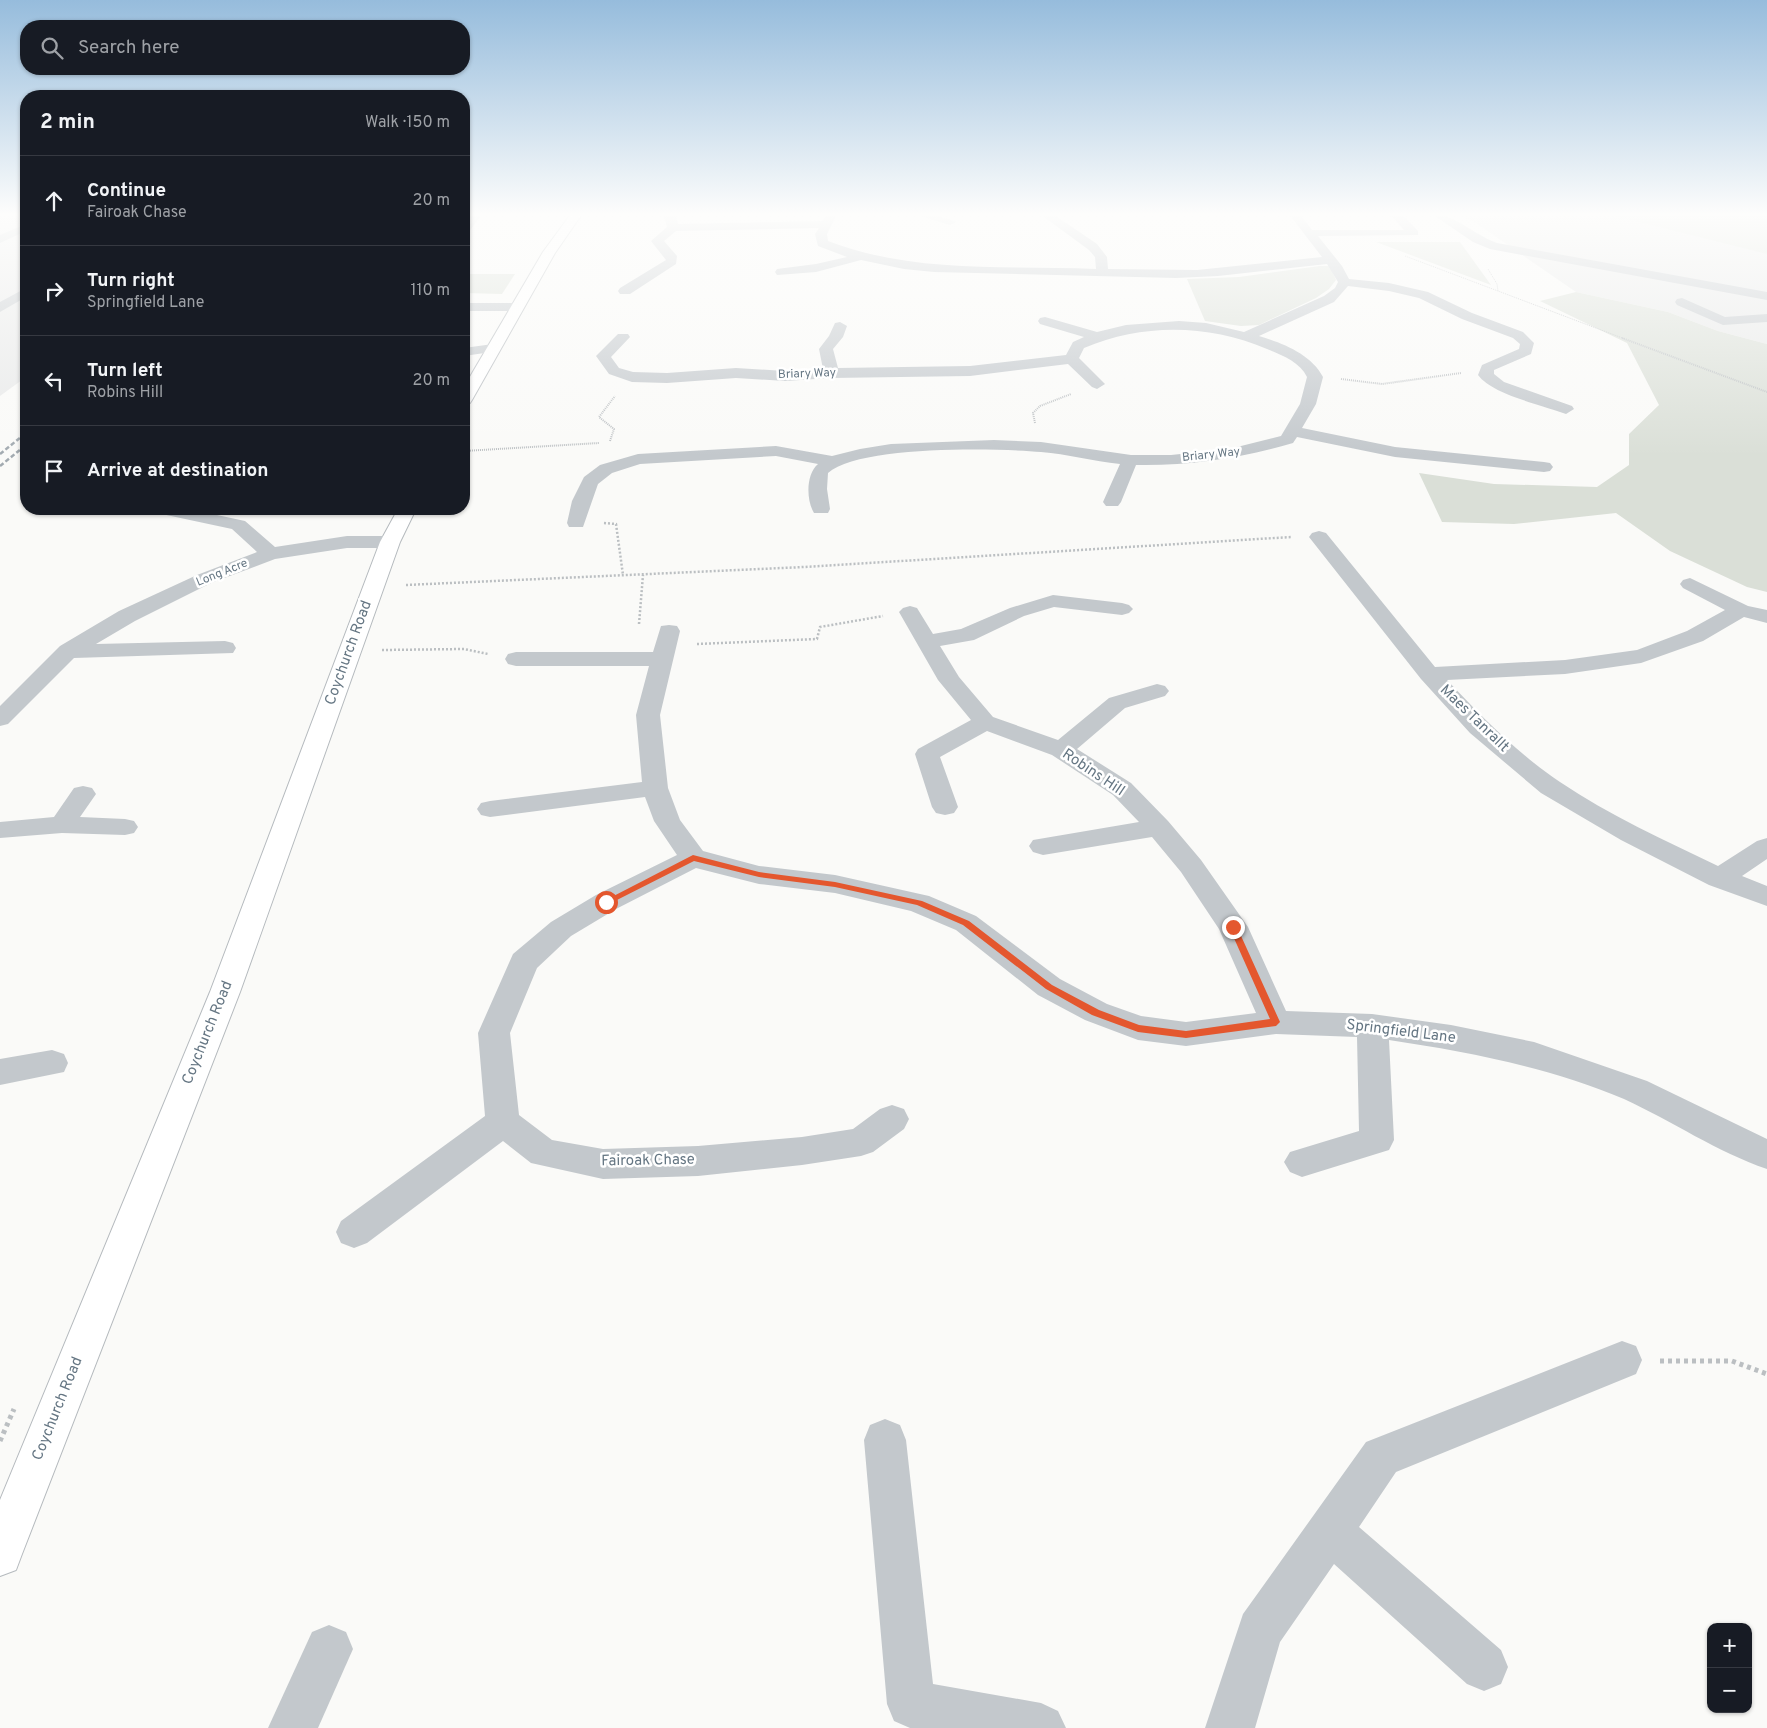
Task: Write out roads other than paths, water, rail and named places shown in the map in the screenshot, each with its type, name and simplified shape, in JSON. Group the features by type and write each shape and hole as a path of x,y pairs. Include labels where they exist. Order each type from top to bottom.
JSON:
{"main road":[{"path":"470,389 524,295"},
{"name":"Coychurch Road","path":"0,1554 225,992 385,557 404,515"}],"street":[{"path":"1098,384 1071,359 1078,345 1095,336 1139,328 1170,327 1208,329 1246,336 1329,299 1334,295"},
{"path":"1421,295 1467,316 1518,335 1527,343 1526,351 1488,368 1486,373 1499,385 1566,409"},
{"path":"0,308 20,296"},
{"path":"1682,302 1748,333"},
{"path":"470,307 517,307"},
{"path":"1723,321 1767,318"},
{"path":"1046,321 1095,336"},
{"path":"487,324 508,324"},
{"path":"831,373 826,349 836,337 840,326"},
{"name":"Briary Way","path":"832,461 859,452 876,450 958,447 1041,447 1130,460 1213,458 1252,451 1287,439 1310,398 1315,375 1306,364 1288,353 1246,336"},
{"name":"Briary Way","path":"623,337 603,356 614,371 632,376 667,378 736,373 785,376 831,373 970,371 1071,359"},
{"path":"470,351 493,348"},
{"path":"1292,431 1395,452 1544,467"},
{"path":"576,523 581,501 590,481 606,469 638,459 776,451 832,461"},
{"path":"1112,502 1130,460"},
{"path":"821,509 818,486 822,469 832,461"},
{"path":"192,515 238,525 271,554"},
{"path":"1319,537 1429,674"},
{"name":"Long Acre","path":"0,718 68,651 127,616 204,579 271,554 347,542 385,557"},
{"path":"1690,584 1741,610 1767,617"},
{"path":"929,641 966,635 1017,612 1053,601 1122,609"},
{"name":"Maes Tanrallt","path":"1429,674 1565,667 1641,656 1695,636 1741,610"},
{"name":"Robins Hill","path":"910,612 929,641 949,680 985,722 1061,750 1122,789 1159,828 1191,866 1233,927 1276,1022"},
{"path":"354,1232 503,1122 494,1033 524,962 561,929 606,902 693,858 667,821 655,788 648,715 665,645 516,659"},
{"path":"68,651 225,648"},
{"name":"Maes Tanrallt","path":"1429,674 1479,728 1550,787 1630,834 1719,878 1767,896"},
{"path":"1061,750 1118,703 1157,691"},
{"path":"945,807 927,754 985,722"},
{"path":"490,809 655,788"},
{"path":"62,825 83,794"},
{"path":"0,830 62,825 125,827"},
{"path":"1043,846 1159,828"},
{"path":"1719,878 1767,847"},
{"name":"Springfield Lane","path":"693,858 759,875 835,884 919,903 966,923 1049,987 1096,1012 1138,1028 1186,1034 1276,1022 1372,1026 1451,1037 1534,1054 1635,1090 1767,1156"},
{"path":"1302,1162 1377,1140 1372,1026"},
{"path":"0,1072 52,1063"},
{"name":"Fairoak Chase","path":"503,1122 543,1153 603,1164 707,1160 802,1151 861,1142 892,1119"},
{"path":"1230,1728 1260,1631 1381,1457 1622,1360"},
{"path":"885,1440 911,1704 1041,1728"},
{"path":"1330,1531 1484,1667"},
{"path":"293,1728 329,1650"}],"railway":[{"path":"0,454 20,438"},
{"path":"0,466 20,450"}]}
